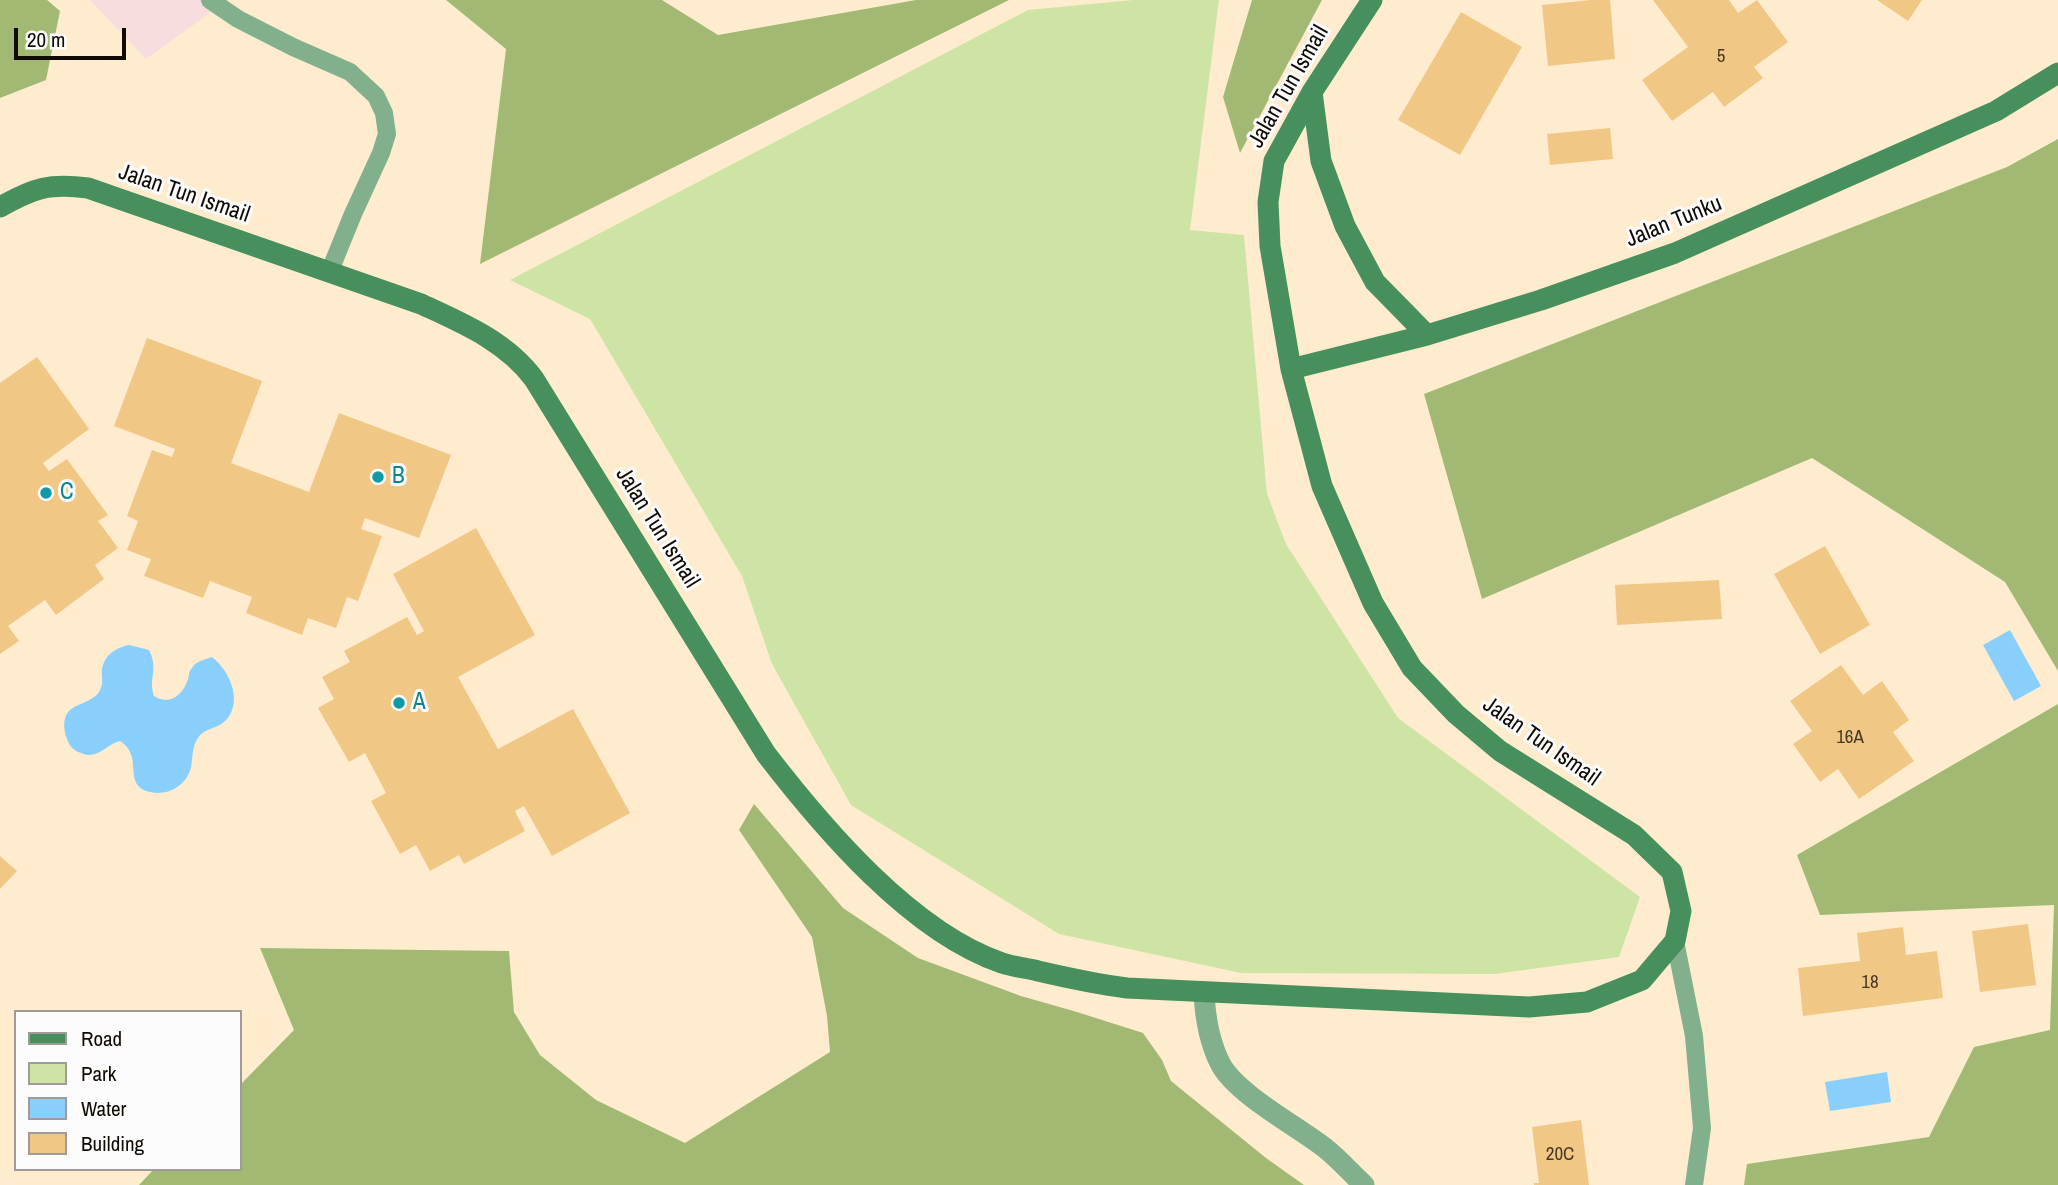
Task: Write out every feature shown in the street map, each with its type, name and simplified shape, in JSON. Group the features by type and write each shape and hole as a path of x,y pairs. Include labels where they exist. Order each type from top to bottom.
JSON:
{"street":[{"name":"Jalan Tun Ismail","path":"0,207 24,193 46,186 88,188 421,304 488,337 525,367 766,754 802,800 894,895 926,922 966,946 1002,962 1086,982 1127,988 1529,1007 1587,1002 1642,979 1675,941 1681,911 1672,872 1633,835 1500,751 1456,714 1412,668 1373,603 1322,486 1290,369 1270,246 1268,202 1274,161 1312,92 1372,0"},
{"name":"Jalan Tunku","path":"1290,369 1427,335 1541,300 1675,253 1996,111 2058,73"},
{"path":"1312,92 1321,161 1345,226 1375,282 1427,335"},
{"path":"1204,992 1208,1031 1222,1066 1235,1082 1326,1149 1364,1185"}],"lane":[{"path":"209,0 238,19 350,72 376,96 384,113 387,134 381,153 329,273"},
{"path":"1675,941 1694,1036 1702,1128 1694,1185"}],"shaded area":[{"path":"90,0 228,0 146,59"}],"green space":[{"path":"0,0 47,0 60,11 46,80 0,98"},
{"path":"446,0 662,0 718,35 916,0 1009,0 480,264 506,49"},
{"path":"1133,0 1219,0 1190,230 1244,235 1267,494 1286,544 1398,718 1640,897 1619,957 1495,974 1241,973 1059,934 851,805 772,664 742,576 590,319 510,280 1028,10"},
{"path":"1252,0 1322,0 1240,153 1223,97"},
{"path":"2058,139 2058,671 2005,582 1812,458 1482,599 1424,394 2007,167"},
{"path":"2058,704 2058,1185 1744,1185 1747,1164 1929,1137 1974,1047 2050,1030 2054,905 1820,915 1797,855"},
{"path":"754,804 843,908 918,958 1021,996 1143,1033 1162,1060 1171,1081 1266,1158 1304,1185 139,1185 152,1171 242,1171 242,1083 294,1030 260,948 509,951 514,1012 540,1055 596,1100 685,1143 830,1052 827,1016 812,937 739,830"}],"water":[{"path":"2010,630 2041,686 2014,701 1983,645"},
{"path":"129,645 149,650 153,663 152,689 154,696 160,699 170,699 179,694 194,666 212,657 224,670 234,694 232,711 227,719 200,735 195,744 190,771 184,782 163,793 141,788 134,777 131,755 120,741 97,754 87,755 72,748 65,732 67,714 71,709 90,700 101,687 102,669 108,656"},
{"path":"1887,1072 1891,1102 1830,1111 1825,1082"}],"building":[{"path":"1610,0 1615,59 1548,66 1542,5"},
{"path":"1653,0 1729,0 1738,13 1757,0 1788,42 1754,67 1763,78 1724,107 1713,92 1672,121 1642,80 1688,47"},
{"path":"1877,0 1922,0 1908,21"},
{"path":"1461,12 1522,47 1460,155 1398,120"},
{"path":"1610,128 1613,159 1550,165 1547,134"},
{"name":"B","path":"147,338 262,381 231,463 309,492 339,413 451,455 419,538 365,518 361,529 382,536 358,601 347,597 336,628 308,618 302,635 246,613 252,597 210,581 203,598 144,576 151,559 127,550 138,521 127,516 152,450 172,457 175,449 114,426"},
{"name":"C","path":"37,357 89,429 43,463 49,471 67,459 108,515 98,521 118,548 95,565 104,579 56,615 45,600 8,626 19,641 0,654 0,383"},
{"name":"A","path":"476,528 535,635 458,677 498,749 573,709 630,813 552,856 524,806 515,811 525,831 464,864 459,855 430,871 416,845 400,854 371,801 386,793 365,753 349,762 318,708 334,699 322,677 350,662 344,651 407,617 417,635 424,631 393,574"},
{"path":"1825,546 1870,625 1820,654 1774,574"},
{"path":"1719,580 1722,619 1617,625 1615,585"},
{"path":"1841,665 1863,695 1882,681 1909,720 1893,732 1914,761 1859,799 1838,769 1820,782 1793,744 1812,731 1790,701"},
{"path":"0,856 17,871 0,889"},
{"path":"2028,924 2036,985 1980,992 1972,931"},
{"path":"1903,927 1906,955 1937,951 1943,998 1803,1016 1798,968 1860,961 1857,933"},
{"path":"1581,1120 1589,1185 1534,1185 1539,1183 1532,1127"}],"place":[{"name":"B","path":"378,477"},
{"name":"C","path":"46,493"},
{"name":"A","path":"399,703"}]}
